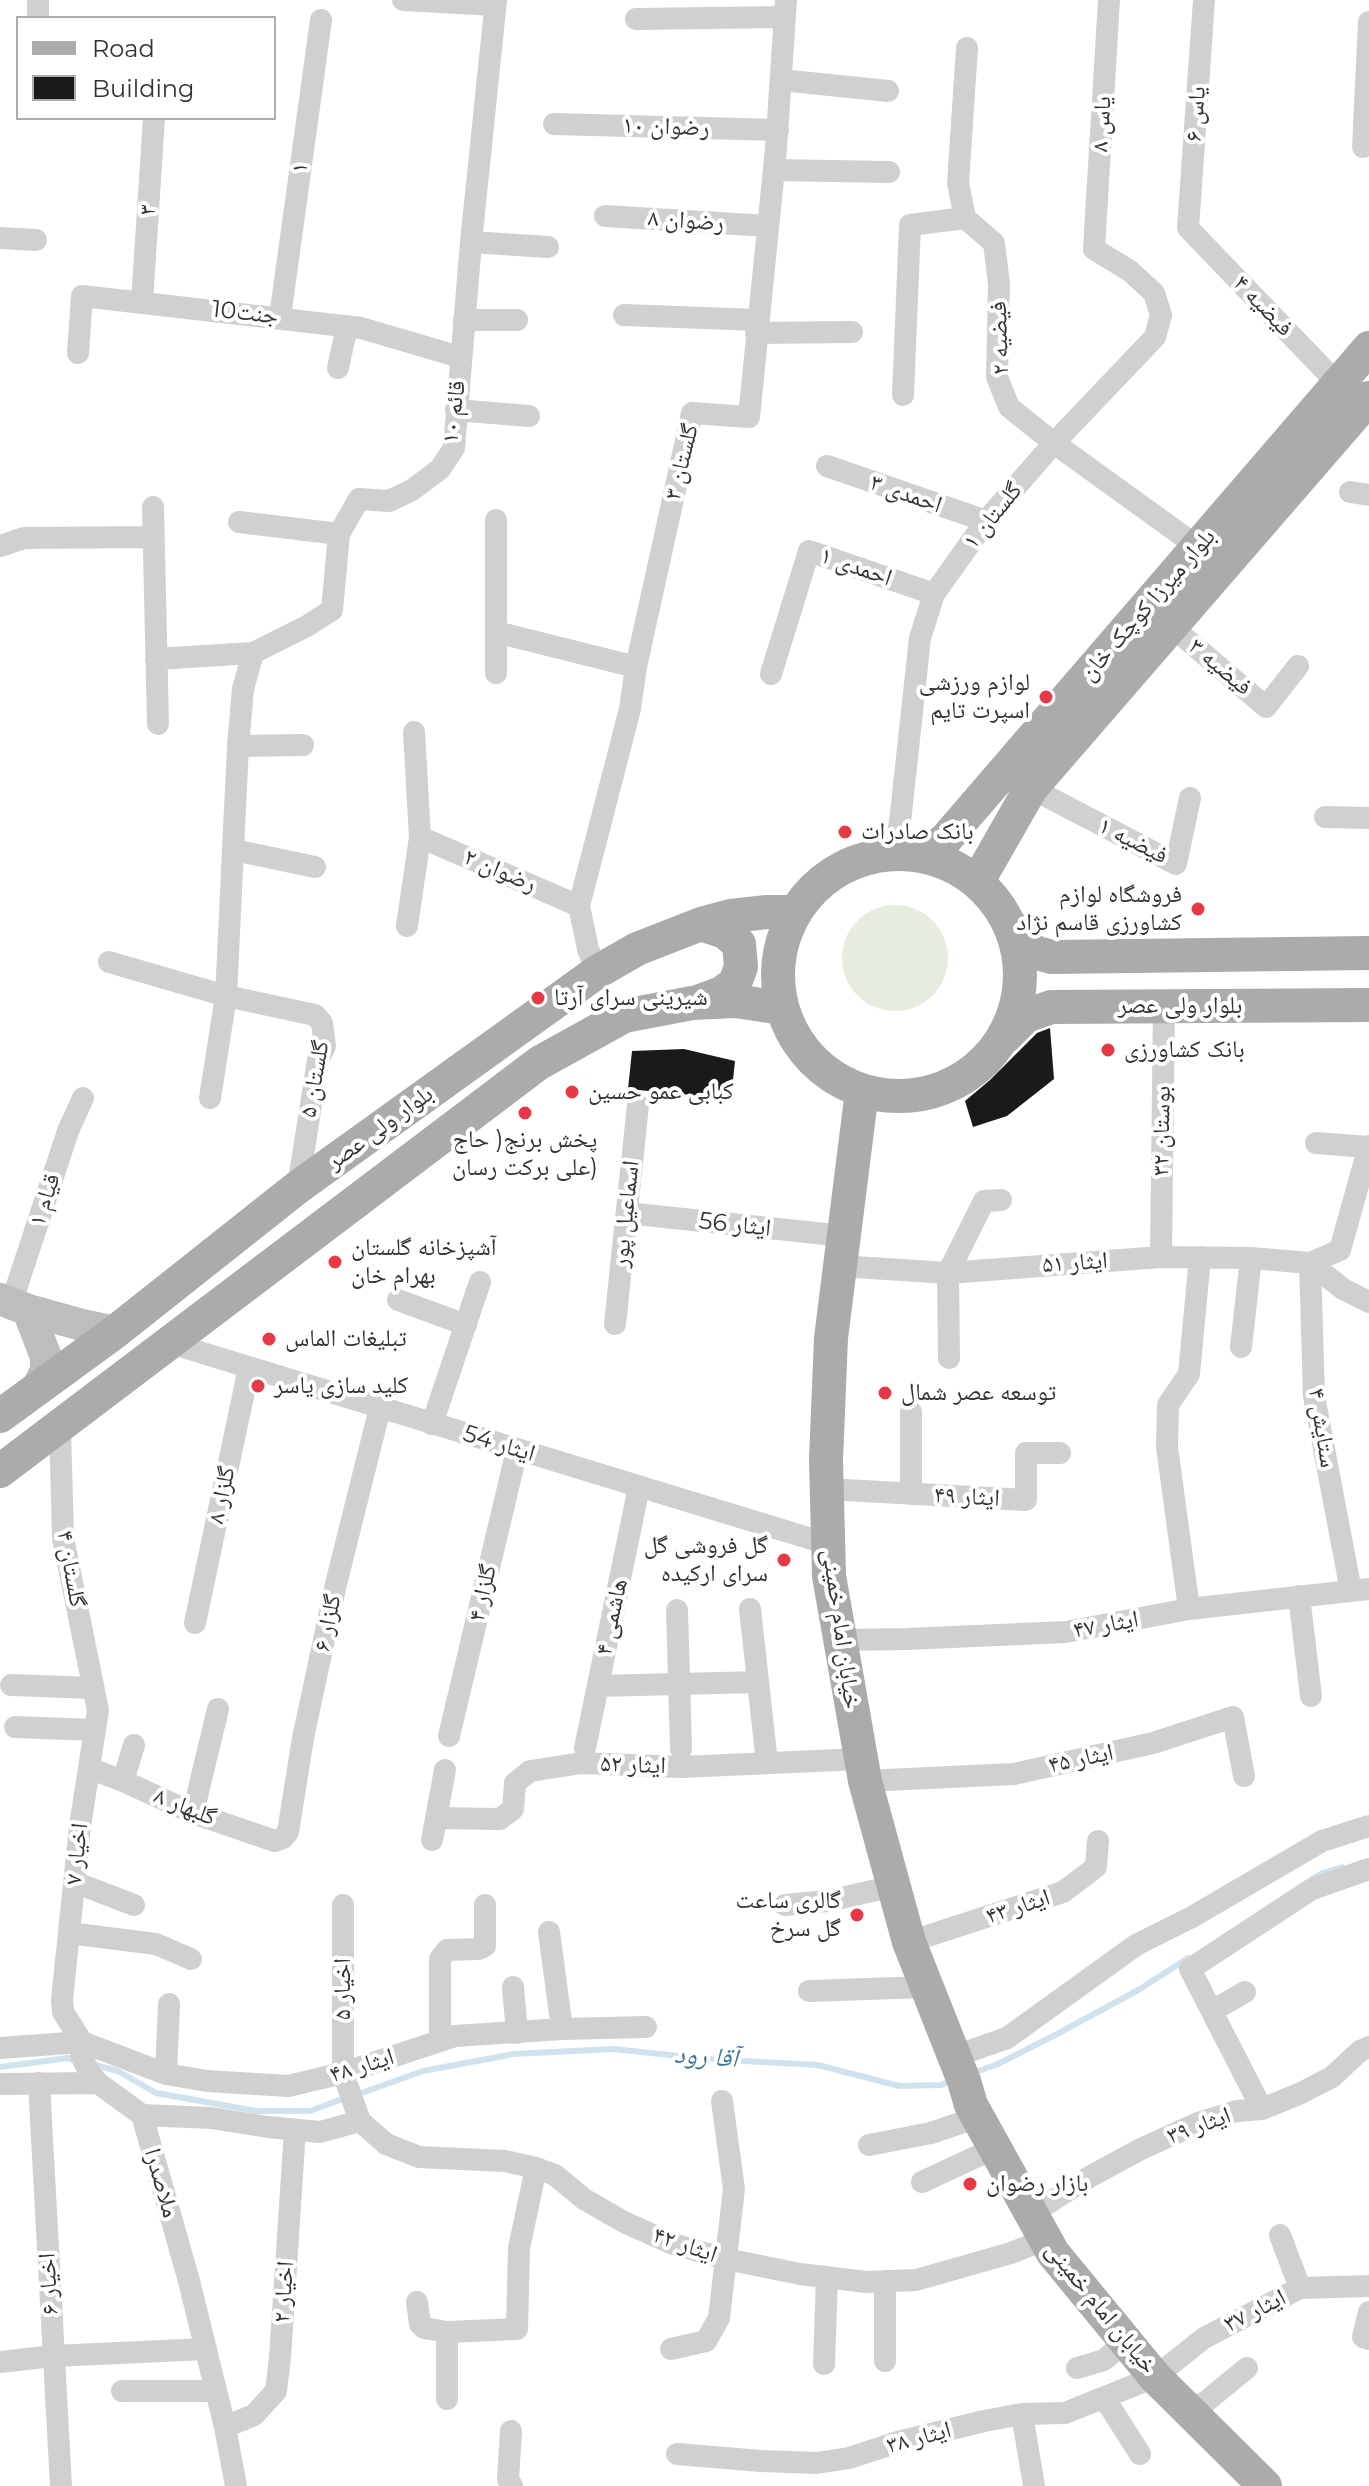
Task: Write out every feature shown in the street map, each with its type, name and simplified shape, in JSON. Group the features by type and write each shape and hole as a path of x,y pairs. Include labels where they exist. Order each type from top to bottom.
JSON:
{"main road":[{"name":"بلوار میرزا کوچک خان","path":"908,855 945,840 1369,348"},
{"name":"بلوار میرزا کوچک خان","path":"980,885 983,872 1031,788 1369,398"},
{"path":"908,855 952,865 980,885 1001,908 1019,954 1020,988 1012,1020 1002,1040 980,1066 943,1089 921,1095 899,1097 862,1091 827,1073 797,1040 782,1008 779,986 779,961 787,929 814,888 841,868 871,857 908,855"},
{"name":"بلوار ولی عصر","path":"0,1416 115,1332 298,1187 597,972 637,949 701,924 731,916 796,912"},
{"name":"بلوار ولی عصر","path":"1009,923 1029,948 1052,957 1369,953"},
{"path":"692,1003 722,993 735,983 741,967 739,944 725,932 701,924"},
{"name":"بلوار ولی عصر","path":"0,1471 539,1063 624,1016 692,1003 735,1001 782,1008"},
{"name":"بلوار ولی عصر","path":"1002,1040 1026,1016 1051,1007 1369,1005"},
{"name":"خیابان امام خمینی","path":"862,1091 831,1338 827,1489 829,1576 863,1770 909,1942 974,2111 1053,2253 1155,2377 1265,2486"},
{"path":"13,1304 115,1332"},
{"path":"13,1304 46,1357 46,1370 37,1389"}],"street":[{"path":"403,0 495,2"},
{"name":"یاس ۸","path":"1094,249 1109,0"},
{"name":"یاس ۶","path":"1188,228 1204,0"},
{"name":"قائم ۱۰","path":"253,653 332,610 339,534 359,499 389,501 412,490 440,469 454,448 495,2"},
{"path":"636,19 786,9"},
{"name":"گلستان ۳","path":"597,972 588,949 579,906 630,709 636,667 692,413 749,417 778,130 786,9"},
{"name":"۱","path":"280,317 321,20"},
{"path":"1363,147 1369,22"},
{"path":"903,395 910,225 965,218 958,183 967,48"},
{"path":"781,80 888,91"},
{"name":"۳","path":"142,302 154,120"},
{"name":"رضوان ۱۰","path":"554,124 778,130"},
{"path":"774,170 889,172"},
{"name":"رضوان ۸","path":"605,216 768,226"},
{"name":"فیضیه ۲","path":"965,218 994,243 999,284 997,377 1009,407 1198,547"},
{"name":"فیضیه ۴","path":"1188,228 1338,384"},
{"path":"0,238 36,240"},
{"path":"471,242 548,247"},
{"name":"گلستان ۱","path":"908,855 900,822 920,638 934,594 986,521 1054,443 1155,337 1161,315 1154,293 1130,271 1094,249"},
{"name":"جنت10","path":"78,353 82,296 361,328 460,357"},
{"path":"624,315 852,332"},
{"path":"464,320 517,320"},
{"path":"338,368 347,326"},
{"path":"456,410 529,416"},
{"name":"احمدی ۳","path":"827,466 986,521"},
{"path":"153,507 158,724"},
{"path":"496,520 496,673"},
{"path":"239,522 339,534"},
{"path":"0,546 24,538 154,537"},
{"name":"احمدی ۱","path":"771,674 809,551 934,594"},
{"name":"فیضیه ۳","path":"1171,626 1266,707 1298,666"},
{"path":"496,632 636,667"},
{"path":"156,659 253,653 243,689 226,996 210,1098"},
{"path":"407,926 420,837 414,732"},
{"path":"238,746 303,745"},
{"name":"فیضیه ۱","path":"1031,788 1176,864 1190,798"},
{"path":"1325,817 1369,818"},
{"name":"رضوان ۲","path":"420,837 579,906"},
{"path":"234,850 315,867"},
{"path":"109,962 226,996"},
{"name":"گلستان ۵","path":"226,996 315,1015 322,1023 325,1046 318,1060 298,1187"},
{"name":"بوستان ۳۲","path":"1161,1257 1164,1006"},
{"name":"قیام ۱","path":"13,1304 68,1131 83,1098"},
{"name":"اسماعیل پور","path":"615,1324 638,1105"},
{"path":"1316,1143 1369,1146 1340,1250 1310,1263 1343,1289 1369,1302"},
{"path":"949,1358 948,1273 984,1201 1001,1200"},
{"name":"ایثار 56","path":"627,1213 842,1251"},
{"name":"ایثار ۵۱","path":"842,1251 948,1273 1161,1257 1251,1258 1310,1263"},
{"path":"1189,1609 1167,1447 1168,1405 1189,1374 1200,1257"},
{"path":"1241,1347 1251,1258"},
{"name":"ستایش ۴","path":"1310,1263 1314,1396 1360,1590"},
{"path":"432,1424 480,1282"},
{"path":"398,1300 466,1325"},
{"name":"ایثار 54","path":"170,1343 828,1544"},
{"name":"گلزار ۸","path":"195,1623 249,1368"},
{"name":"گلزار ۶","path":"283,1838 288,1832 303,1738 336,1584 380,1408"},
{"path":"911,1412 911,1494"},
{"name":"گلستان ۴","path":"60,1427 63,1538 95,1709"},
{"name":"گلزار ۴","path":"449,1736 517,1450"},
{"name":"ایثار ۴۹","path":"827,1489 1026,1500 1026,1453 1060,1453"},
{"name":"هاشمی ۴","path":"585,1748 639,1487"},
{"name":"ایثار ۴۷","path":"841,1640 1066,1632 1189,1609 1360,1590"},
{"path":"1299,1596 1311,1696"},
{"path":"750,1609 767,1763"},
{"path":"677,1610 681,1749"},
{"path":"598,1686 758,1682"},
{"path":"11,1685 95,1709"},
{"path":"15,1727 95,1709"},
{"name":"اخیار ۷","path":"62,2000 95,1709"},
{"path":"193,1813 218,1709"},
{"name":"ایثار ۴۵","path":"863,1770 1014,1774 1153,1743 1233,1717 1244,1776"},
{"path":"123,1781 134,1745"},
{"name":"ایثار ۵۲","path":"436,1818 500,1819 513,1809 515,1783 530,1771 582,1763 681,1767 767,1763 863,1770"},
{"name":"گلبهار ۸","path":"89,1768 193,1813 275,1841 283,1838"},
{"path":"432,1840 445,1770"},
{"path":"953,2057 1007,2038 1136,1945 1192,1917 1322,1841 1369,1826"},
{"name":"ایثار ۴۳","path":"909,1942 1063,1892 1096,1867 1098,1841"},
{"path":"1262,2109 1190,1969 1312,1889 1369,1869"},
{"path":"74,1882 134,1905"},
{"path":"785,1905 828,1901 894,1886"},
{"name":"اخیار ۵","path":"343,1905 345,2078 358,2114"},
{"path":"440,2041 440,1959 447,1950 485,1946 485,1905"},
{"path":"549,1932 562,2029"},
{"path":"69,1933 156,1944 191,1959"},
{"path":"513,1987 517,2033"},
{"path":"809,1991 926,1987"},
{"path":"1212,2011 1245,1992"},
{"name":"ملاصدرا","path":"62,2000 63,2012 82,2042 81,2055 89,2072 98,2083 142,2115 189,2281 225,2427 236,2486"},
{"path":"166,2074 169,2004"},
{"name":"ایثار ۴۸","path":"82,2042 166,2074 207,2081 288,2086 345,2078 455,2036 646,2027"},
{"path":"0,2048 82,2042"},
{"name":"ایثار ۳۹","path":"1038,2227 1091,2176 1198,2123 1237,2111 1262,2109 1299,2094 1332,2077 1360,2051 1369,2047"},
{"name":"اخیار ۶","path":"39,2083 61,2486"},
{"path":"0,2084 98,2083"},
{"path":"671,2349 706,2341 719,2318 734,2189 722,2101"},
{"path":"869,2145 931,2133 974,2111"},
{"path":"142,2115 211,2118 320,2132 358,2114"},
{"name":"ایثار ۴۲","path":"358,2114 386,2144 419,2157 505,2161 536,2168 555,2175 584,2199 624,2222 673,2244 726,2259 800,2274 866,2282 916,2280 1011,2253 1038,2227"},
{"name":"اخیار ۲","path":"225,2427 254,2415 276,2391 295,2130"},
{"path":"922,2182 995,2148"},
{"path":"417,2302 422,2326 447,2332 517,2329 519,2248 536,2168"},
{"path":"1280,2235 1300,2288"},
{"path":"824,2364 827,2277"},
{"path":"885,2281 885,2361"},
{"name":"ایثار ۳۷","path":"1155,2377 1204,2338 1300,2288 1369,2286"},
{"path":"1369,2312 1363,2337 1369,2339"},
{"path":"447,2332 447,2399"},
{"path":"1077,2368 1104,2360 1126,2341"},
{"path":"0,2362 53,2356 206,2349"},
{"path":"1192,2413 1247,2368"},
{"name":"ایثار ۳۸","path":"677,2454 817,2463 849,2458 898,2442 1022,2414 1065,2413 1155,2377"},
{"path":"122,2391 215,2391"},
{"path":"1105,2399 1140,2454"},
{"path":"1022,2414 1034,2486"},
{"path":"511,2431 508,2479 512,2486"}],"shaded area":[{"path":"895,905 915,909 932,921 944,938 948,958 944,978 932,995 915,1007 895,1011 875,1007 858,995 846,978 842,958 846,938 858,921 875,909"}],"building":[{"path":"1050,1028 1054,1079 1007,1116 973,1127 965,1101 1037,1033"},
{"path":"684,1049 735,1061 731,1099 628,1089 632,1051"}],"waterway":[{"name":"آقا رود","path":"1312,1879 1342,1867"},
{"name":"آقا رود","path":"973,2073 1059,2033 1140,1989 1188,1958"},
{"name":"آقا رود","path":"356,2095 423,2071 514,2054 613,2049 708,2059 818,2065 899,2086 941,2085 951,2081"},
{"name":"آقا رود","path":"0,2067 68,2058 76,2061"},
{"name":"آقا رود","path":"91,2064 118,2071 156,2093 256,2111 310,2111 345,2098"}],"place":[{"name":"لوازم ورزشی اسپرت تایم","path":"1046,697"},
{"name":"بانک صادرات","path":"845,832"},
{"name":"فروشگاه لوازم کشاورزی قاسم نژاد","path":"1198,909"},
{"name":"شیرینی سرای آرتا","path":"538,998"},
{"name":"بانک کشاورزی","path":"1108,1050"},
{"name":"کبابی عمو حسین","path":"572,1092"},
{"name":"پخش برنج( حاج علی برکت رسان)","path":"525,1113"},
{"name":"آشپزخانه گلستان بهرام خان","path":"335,1262"},
{"name":"تبلیغات الماس","path":"269,1339"},
{"name":"کلید سازی یاسر","path":"258,1386"},
{"name":"توسعه عصر شمال","path":"885,1393"},
{"name":"گل فروشی گل سرای ارکیده","path":"784,1560"},
{"name":"گالری ساعت گل سرخ","path":"857,1915"},
{"name":"بازار رضوان","path":"970,2184"}]}
